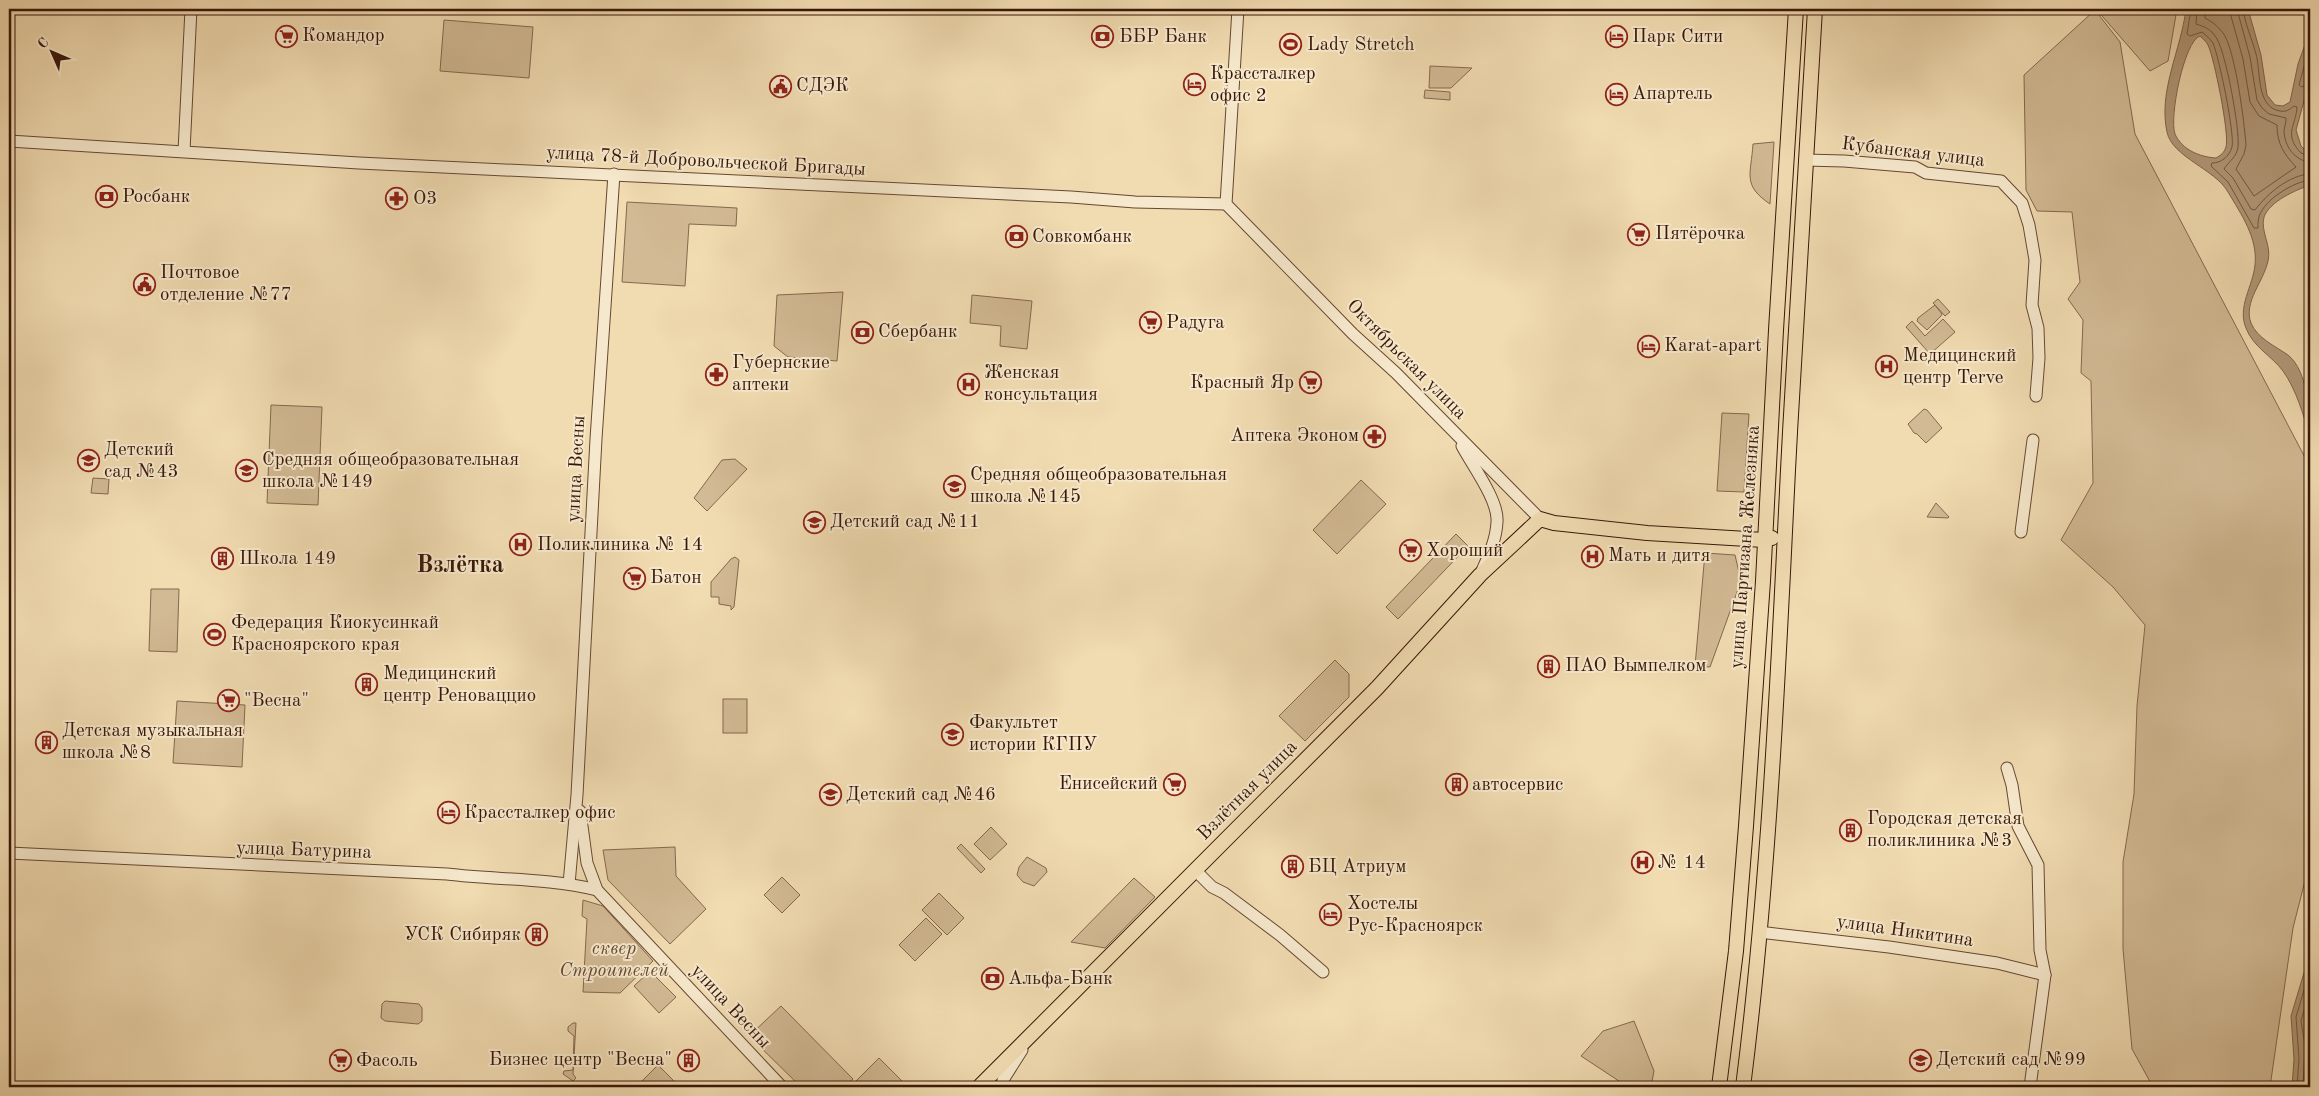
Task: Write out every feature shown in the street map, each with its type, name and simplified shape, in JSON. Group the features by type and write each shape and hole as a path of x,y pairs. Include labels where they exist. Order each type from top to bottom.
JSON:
{"main road":[{"name":"улица Партизана Железняка","path":"1719,1087 1736,951 1763,587 1764,540 1796,9"},
{"name":"улица Партизана Железняка","path":"1743,1087 1759,932 1778,687 1814,9"},
{"path":"1540,519 1554,523 1647,533 1764,540 1785,535"},
{"name":"Взлётная улица","path":"979,1087 1377,688 1480,575 1540,519"},
{"path":"1723,1057 1731,1063 1740,1062 1747,1058"}],"street":[{"path":"184,151 191,9"},
{"path":"1226,204 1238,9"},
{"name":"улица 78-й Добровольческой Бригады","path":"9,141 360,163 1071,197 1145,203 1226,204"},
{"name":"Кубанская улица","path":"1805,160 1916,167 1926,173 2002,181 2022,203 2029,225 2035,260 2032,305 2038,328 2039,358 2036,396"},
{"name":"улица Весны","path":"569,884 577,795 596,439 614,174"},
{"name":"Октябрьская улица","path":"1226,204 1352,334 1396,373 1456,436 1540,519"},
{"path":"1456,436 1496,508 1498,521 1494,543 1480,575"},
{"path":"2021,532 2033,440"},
{"path":"2006,768 2018,826 2038,865 2040,950 2046,975 2030,1087"},
{"name":"улица Весны","path":"577,795 588,863 597,890 782,1087"},
{"name":"улица Батурина","path":"9,853 438,874 569,884 597,890"},
{"path":"1195,870 1212,887 1224,893 1280,935 1323,972"},
{"name":"улица Никитина","path":"1759,932 1889,947 1997,964 2046,975"},
{"path":"1002,1087 1003,1080 1033,1031"}],"green space":[{"path":"2096,9 2177,9 2168,61 2150,71"},
{"path":"2095,10 2120,42 2135,134 2310,467 2310,861 2293,928 2270,1087 2153,1087 2132,1049 2123,949 2123,862 2134,794 2137,706 2145,625 2113,587 2061,540 2093,483 2091,381 2081,373 2083,320 2068,299 2080,282 2072,212 2037,211 2026,190 2024,75"},
{"path":"444,20 533,27 529,78 440,71"},
{"path":"1430,66 1472,68 1451,88 1429,88"},
{"path":"1425,90 1450,92 1450,100 1424,98"},
{"path":"1774,142 1770,204 1755,191 1750,178 1750,172 1753,144"},
{"path":"627,202 737,208 736,226 689,224 685,286 622,282"},
{"path":"843,292 837,361 788,357 774,346 777,295"},
{"path":"972,295 1032,301 1027,349 1000,346 1001,326 970,323"},
{"path":"1938,299 1950,312 1945,316 1933,303"},
{"path":"1935,305 1942,314 1927,330 1917,321 1918,318"},
{"path":"1943,319 1955,332 1930,354 1906,327 1912,321 1925,336"},
{"path":"271,405 322,407 318,505 267,503"},
{"path":"1924,409 1942,428 1926,443 1914,433 1908,424"},
{"path":"1722,413 1749,414 1744,492 1717,491"},
{"path":"735,459 747,469 707,511 694,498 722,460"},
{"path":"93,478 109,479 108,494 91,493"},
{"path":"1361,480 1386,504 1337,554 1313,530"},
{"path":"1936,503 1949,517 1948,518 1927,517"},
{"path":"1456,534 1468,546 1398,619 1386,607"},
{"path":"1705,553 1735,555 1741,581 1710,667 1695,666"},
{"path":"735,557 739,560 734,607 731,610 731,606 719,604 719,597 711,597 711,582 731,559"},
{"path":"151,589 179,589 177,652 149,651"},
{"path":"1335,660 1349,674 1349,697 1305,741 1279,716"},
{"path":"723,699 747,699 747,733 723,733"},
{"path":"177,701 245,705 242,767 173,763"},
{"path":"991,827 1007,844 990,860 974,844"},
{"path":"961,844 985,869 981,873 957,848"},
{"path":"675,847 676,876 706,909 670,944 608,880 603,850"},
{"path":"1027,857 1046,868 1047,872 1034,886 1023,882 1017,875 1019,867"},
{"path":"782,877 800,895 782,913 764,895"},
{"path":"1134,878 1155,897 1105,948 1071,942"},
{"path":"939,893 964,918 947,935 922,910"},
{"name":"сквер Строителей","path":"583,900 603,906 653,961 620,993 583,992 587,919 582,916"},
{"path":"926,918 942,934 915,961 899,945"},
{"path":"650,971 676,997 659,1013 634,986"},
{"path":"385,1001 419,1004 422,1008 422,1021 418,1024 385,1021 381,1018 382,1004"},
{"path":"781,1006 853,1079 844,1087 801,1087 749,1036"},
{"path":"1634,1021 1654,1071 1651,1087 1628,1087 1581,1056 1603,1031"},
{"path":"576,1023 573,1074 576,1078 573,1081 563,1074 564,1071 573,1070 574,1036 568,1031 568,1027"},
{"path":"879,1058 908,1087 850,1087"},
{"path":"658,1065 680,1087 636,1087"}],"water":[{"path":"2186,9 2248,9 2261,55 2267,95 2275,105 2283,106 2290,102 2298,64 2310,31 2310,79 2296,130 2301,146 2310,151 2310,185 2278,201 2267,211 2264,217 2263,228 2269,255 2266,269 2252,299 2249,315 2257,333 2288,355 2300,371 2308,405 2310,438 2299,403 2288,378 2279,366 2253,341 2246,328 2243,312 2244,304 2255,265 2254,245 2248,227 2222,184 2177,149 2167,132 2165,101","holes":["2200,36 2211,52 2226,128 2226,147 2222,154 2216,158 2192,152 2178,140 2175,134 2174,113 2183,65 2188,51 2194,41"]},
{"path":"2310,953 2310,1087 2292,1087 2294,1059 2291,1016"}],"place":[{"name":"Командор","path":"286,36"},
{"name":"ББР Банк","path":"1103,37"},
{"name":"Парк Сити","path":"1616,37"},
{"name":"Lady Stretch","path":"1291,45"},
{"name":"Крассталкер офис 2","path":"1194,85"},
{"name":"СДЭК","path":"780,86"},
{"name":"Апартель","path":"1616,94"},
{"name":"Росбанк","path":"106,197"},
{"name":"O3","path":"397,199"},
{"name":"Пятёрочка","path":"1639,234"},
{"name":"Совкомбанк","path":"1016,237"},
{"name":"Почтовое отделение №77","path":"144,284"},
{"name":"Радуга","path":"1150,323"},
{"name":"Сбербанк","path":"862,332"},
{"name":"Karat-apart","path":"1648,346"},
{"name":"Медицинский центр Terve","path":"1887,367"},
{"name":"Губернские аптеки","path":"716,374"},
{"name":"Красный Яр","path":"1310,383"},
{"name":"Женская консультация","path":"968,384"},
{"name":"Аптека Эконом","path":"1375,436"},
{"name":"Детский сад №43","path":"88,461"},
{"name":"Средняя общеобразовательная школа №149","path":"246,471"},
{"name":"Средняя общеобразовательная школа №145","path":"954,486"},
{"name":"Детский сад №11","path":"814,522"},
{"name":"Поликлиника № 14","path":"521,545"},
{"name":"Хороший","path":"1410,551"},
{"name":"Мать и дитя","path":"1592,556"},
{"name":"Школа 149","path":"223,559"},
{"name":"Батон","path":"634,578"},
{"name":"Федерация Киокусинкай Красноярского края","path":"215,634"},
{"name":"ПАО Вымпелком","path":"1549,666"},
{"name":"Медицинский центр Реноваццио","path":"367,685"},
{"name":"\"Весна\"","path":"228,701"},
{"name":"Факультет истории КГПУ","path":"953,734"},
{"name":"Детская музыкальная школа №8","path":"46,742"},
{"name":"Енисейский","path":"1174,784"},
{"name":"автосервис","path":"1456,785"},
{"name":"Детский сад №46","path":"830,795"},
{"name":"Крассталкер офис","path":"448,813"},
{"name":"Городская детская поликлиника №3","path":"1851,830"},
{"name":"№ 14","path":"1642,863"},
{"name":"БЦ Атриум","path":"1292,867"},
{"name":"Хостелы Рус-Красноярск","path":"1331,915"},
{"name":"УСК Сибиряк","path":"537,935"},
{"name":"Альфа-Банк","path":"992,979"},
{"name":"Бизнес центр \"Весна\"","path":"688,1060"},
{"name":"Детский сад №99","path":"1920,1060"},
{"name":"Фасоль","path":"340,1061"}],"district":[{"name":"Взлётка","path":"460,566"}]}
